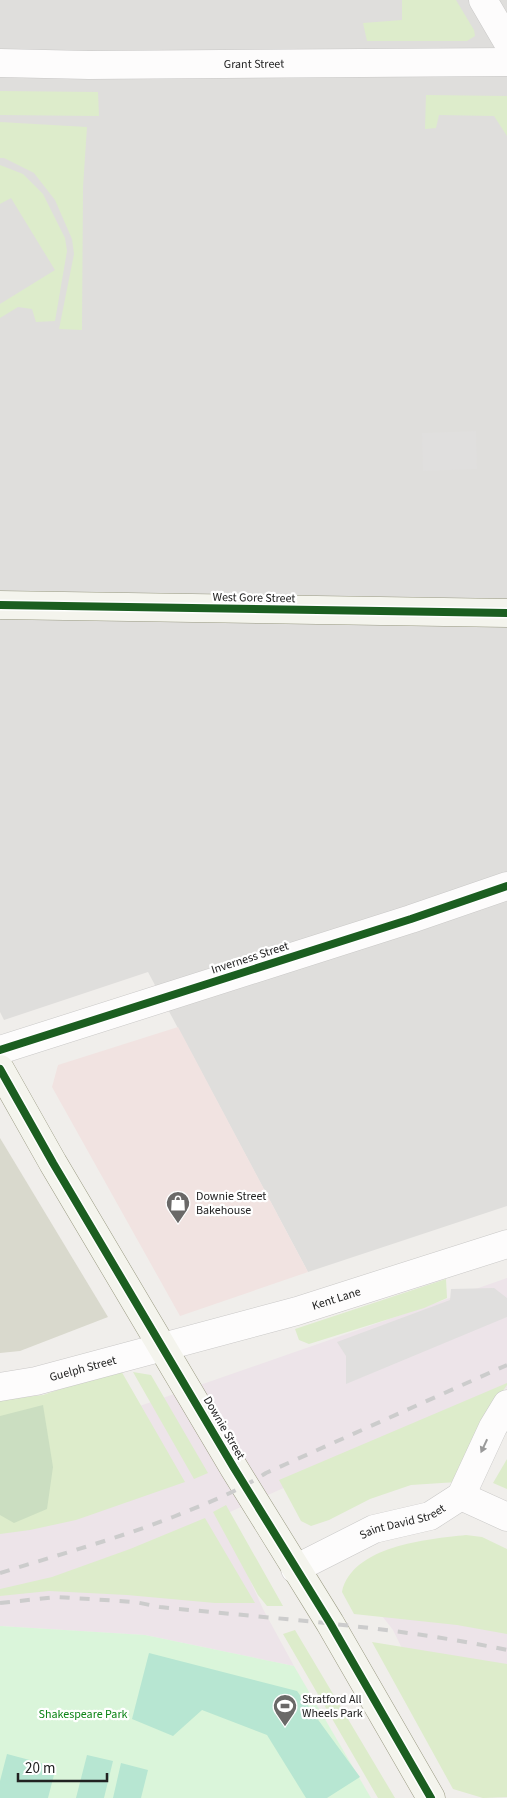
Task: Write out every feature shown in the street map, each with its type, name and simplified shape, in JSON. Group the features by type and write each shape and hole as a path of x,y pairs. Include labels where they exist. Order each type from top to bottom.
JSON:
{"main road":[{"name":"West Gore Street","path":"0,605 507,612"},
{"name":"Downie Street","path":"0,1069 53,1164 330,1623 431,1798"}],"street":[{"path":"483,0 507,41"},
{"name":"Grant Street","path":"0,63 98,65 507,62"},
{"name":"Inverness Street","path":"0,1050 411,919 507,886"},
{"name":"Kent Lane","path":"164,1348 297,1311 507,1244"},
{"name":"Guelph Street","path":"0,1387 36,1381 164,1348"},
{"path":"507,1404 493,1427 462,1496 507,1517"},
{"name":"Saint David Street","path":"296,1569 374,1529 430,1516 462,1496"}],"shaded area":[{"path":"0,0 507,0 507,1206 308,1272 148,972 4,1020 0,1012"},
{"path":"476,431 477,469 423,471 422,433"},
{"path":"178,1027 308,1272 180,1316 52,1087 58,1065"},
{"path":"0,1138 108,1317 20,1351 0,1353"},
{"path":"507,1278 507,1388 221,1516 263,1609 294,1666 145,1635 0,1626 0,1443 45,1439"},
{"path":"494,1288 507,1298 507,1317 346,1384 346,1356 337,1342 450,1300 451,1289"},
{"path":"365,1594 507,1629 507,1714 427,1699 393,1630"}],"green space":[{"path":"402,0 456,0 474,30 475,36 467,41 367,41 363,23 402,20"},
{"path":"0,91 98,92 99,116 0,115"},
{"path":"426,95 507,96 507,136 494,116 439,115 436,128 425,129"},
{"path":"0,122 87,127 83,187 82,330 59,329 74,254 72,239 55,200 34,173 4,158 0,158"},
{"path":"0,165 23,174 43,194 65,238 67,251 55,321 36,322 32,309 18,307 0,318 0,304 55,270 11,198 0,204"},
{"path":"446,1279 447,1298 424,1308 309,1344 299,1340 295,1329"},
{"path":"120,1369 185,1482 76,1520 30,1530 0,1534 0,1400 43,1395"},
{"path":"133,1372 151,1375 208,1473 194,1479"},
{"path":"507,1383 481,1422 457,1482 411,1485 370,1499 329,1520 311,1526 301,1521 279,1480"},
{"path":"43,1405 53,1467 47,1509 14,1523 0,1515 0,1416"},
{"path":"507,1459 507,1489 493,1483"},
{"path":"226,1505 283,1606 267,1606 258,1595 213,1512"},
{"path":"205,1518 255,1603 215,1603 127,1595 49,1591 0,1596 0,1589 52,1577 130,1549"},
{"path":"466,1535 482,1537 507,1549 507,1634 457,1625 354,1614 342,1592 349,1577 360,1564 375,1555 393,1548 432,1539"},
{"name":"Shakespeare Park","path":"0,1626 145,1635 294,1666 371,1798 0,1798"},
{"path":"295,1630 395,1798 378,1798 283,1634"},
{"path":"372,1642 507,1664 507,1797 483,1798 453,1789"},
{"name":"Stratford All Wheels Park","path":"149,1653 297,1691 360,1777 327,1798 306,1798 267,1735 202,1710 173,1736 132,1719"},
{"path":"7,1754 56,1767 48,1798 0,1798 0,1781"},
{"path":"87,1755 113,1761 104,1798 76,1798"},
{"path":"121,1763 148,1770 141,1798 113,1798"}],"railway":[{"path":"0,1573 173,1517 232,1492 266,1473 507,1365"},
{"path":"0,1603 57,1597 135,1602 160,1607 378,1629 507,1650"}],"cycle path":[{"path":"0,605 507,613"},
{"path":"0,1050 411,919 507,886"},
{"path":"0,1069 53,1163 234,1468 330,1623 431,1798"}],"place":[{"name":"Downie Street Bakehouse","path":"178,1224"},
{"name":"Stratford All Wheels Park","path":"285,1727"}]}
